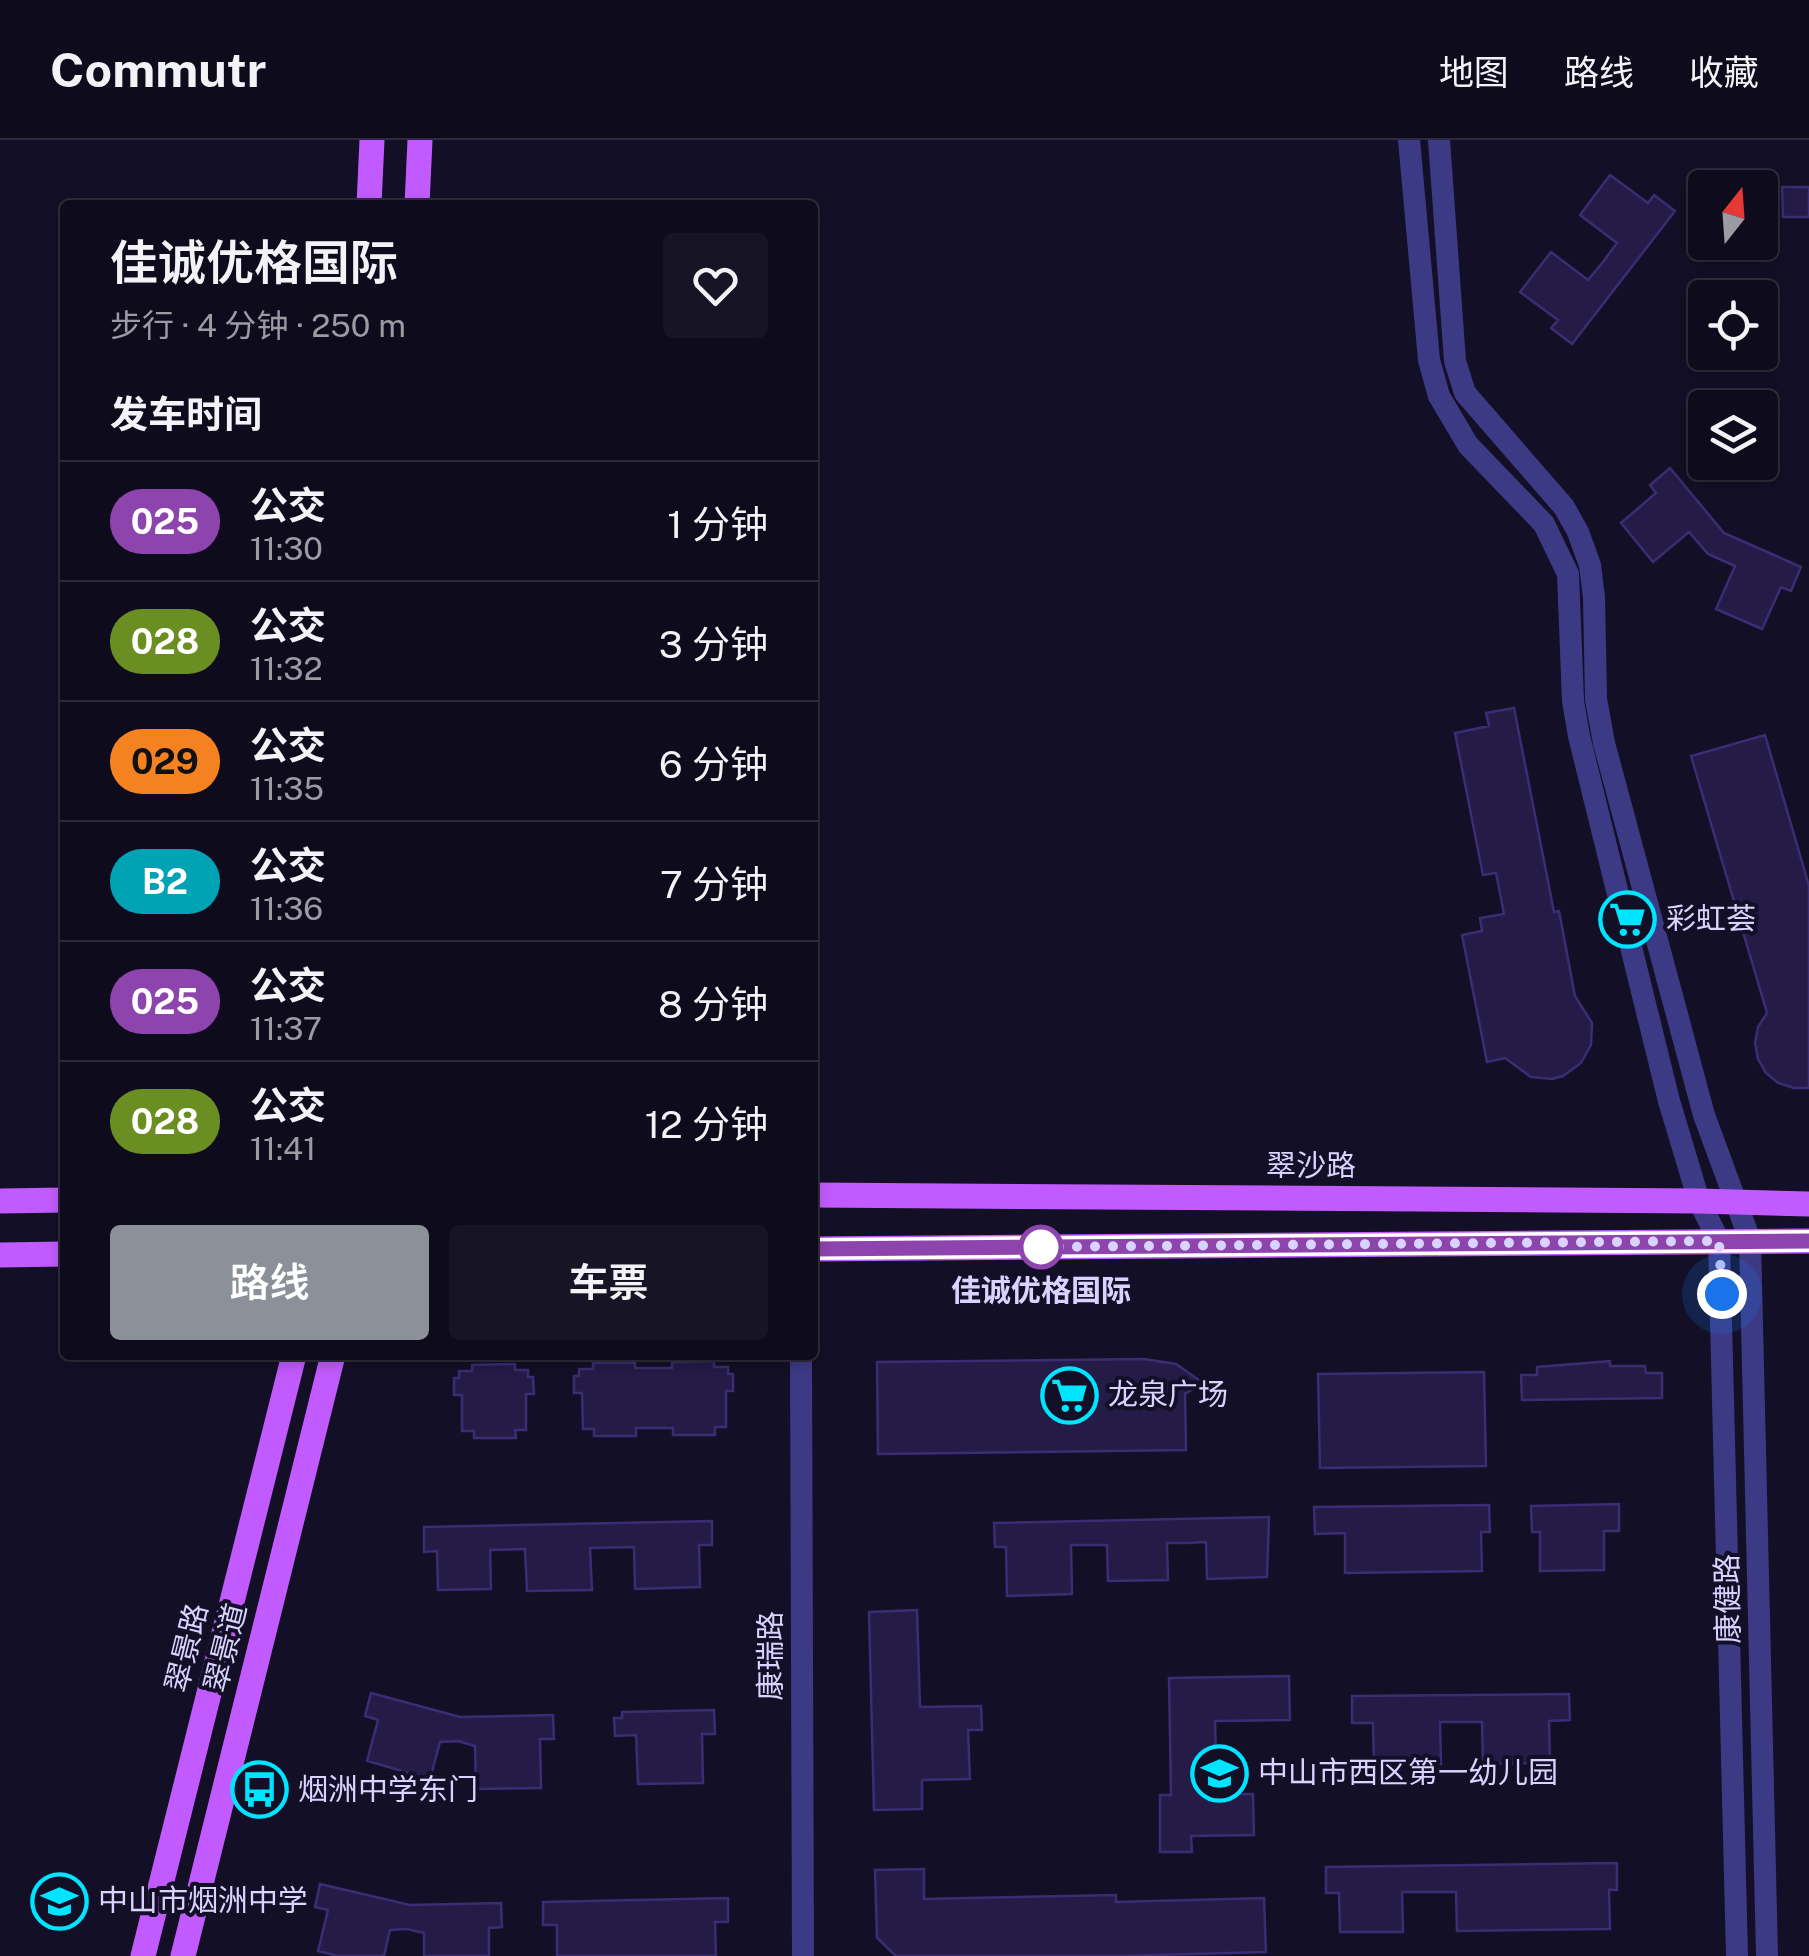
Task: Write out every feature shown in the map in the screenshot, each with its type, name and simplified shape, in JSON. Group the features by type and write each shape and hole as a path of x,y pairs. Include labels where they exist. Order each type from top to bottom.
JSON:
{"main road":[{"path":"369,200 372,140"},
{"path":"417,200 420,140"},
{"name":"翠沙路","path":"818,1195 1699,1200 1809,1204"},
{"path":"0,1201 60,1200"},
{"path":"818,1250 1809,1241"},
{"path":"0,1255 60,1254"},
{"name":"翠景路","path":"144,1956 293,1360"},
{"name":"翠景道","path":"187,1951 332,1360"}],"street":[{"path":"1409,140 1429,360 1439,396 1468,445 1544,524 1568,574 1572,701 1669,1101 1699,1200 1719,1241"},
{"name":"康健路","path":"1439,140 1455,361 1465,394 1564,507 1590,565 1596,699 1604,743 1704,1115 1750,1240 1767,1956"},
{"path":"1616,884 1641,879"},
{"name":"康健路","path":"1719,1241 1737,1956"},
{"name":"康瑞路","path":"801,1360 803,1956"}],"building":[{"path":"1610,175 1648,203 1654,195 1675,211 1572,344 1551,328 1558,320 1520,292 1551,252 1588,280 1603,262 1617,243 1580,215"},
{"path":"1782,187 1809,187 1809,217 1783,217"},
{"path":"1670,468 1724,533 1801,567 1791,591 1781,587 1762,629 1716,609 1735,566 1708,554 1689,532 1653,562 1621,523 1656,493 1650,485"},
{"path":"1514,708 1554,912 1559,911 1575,996 1592,1023 1591,1045 1581,1063 1552,1079 1531,1077 1505,1058 1487,1062 1462,935 1482,931 1480,918 1504,914 1496,873 1483,875 1455,733 1489,726 1486,713"},
{"path":"1765,735 1809,886 1809,1088 1778,1083 1758,1059 1758,1027 1767,1013 1691,756"},
{"path":"1144,1359 1176,1364 1203,1383 1185,1394 1186,1450 878,1454 877,1362"},
{"path":"714,1361 714,1367 728,1367 728,1374 733,1374 733,1391 726,1391 726,1427 715,1427 715,1435 673,1435 673,1428 636,1428 636,1436 594,1436 594,1429 583,1429 582,1393 574,1393 574,1376 579,1376 579,1369 593,1369 593,1363 672,1368 672,1362"},
{"path":"1610,1361 1610,1366 1645,1366 1646,1373 1662,1373 1662,1398 1522,1400 1521,1375 1537,1375 1537,1367"},
{"path":"515,1364 515,1370 528,1370 528,1377 533,1377 534,1394 526,1394 526,1430 515,1430 516,1438 474,1438 474,1431 462,1431 462,1395 454,1395 454,1378 459,1378 459,1371 472,1371 472,1365"},
{"path":"1484,1372 1486,1466 1320,1468 1318,1374"},
{"path":"1619,1504 1619,1531 1604,1531 1604,1570 1540,1571 1540,1532 1532,1532 1531,1506"},
{"path":"1489,1505 1490,1532 1481,1532 1482,1571 1345,1573 1345,1533 1315,1534 1314,1507"},
{"path":"1269,1517 1267,1577 1207,1579 1206,1542 1167,1543 1168,1580 1108,1581 1107,1545 1071,1545 1072,1594 1007,1596 1006,1547 995,1547 994,1523"},
{"path":"712,1521 712,1545 699,1545 700,1587 635,1589 634,1547 590,1548 592,1590 527,1591 525,1549 490,1550 491,1589 438,1590 437,1551 424,1552 424,1527"},
{"path":"917,1610 920,1707 981,1706 982,1730 968,1730 970,1779 922,1780 922,1809 874,1810 869,1612"},
{"path":"1289,1676 1290,1720 1215,1721 1217,1794 1253,1794 1254,1835 1191,1836 1192,1852 1160,1852 1160,1795 1171,1795 1169,1678"},
{"path":"371,1693 460,1717 553,1715 554,1739 540,1739 541,1788 476,1789 475,1746 458,1741 440,1742 430,1779 367,1761 378,1720 365,1716"},
{"path":"1569,1694 1570,1720 1549,1721 1550,1763 1483,1764 1482,1722 1440,1722 1441,1764 1374,1765 1373,1723 1352,1723 1352,1696"},
{"path":"714,1710 715,1734 702,1734 703,1783 638,1784 636,1735 615,1736 614,1718 622,1718 622,1712"},
{"path":"1617,1863 1617,1890 1609,1890 1610,1929 1457,1931 1456,1892 1402,1892 1403,1932 1340,1932 1339,1893 1326,1893 1326,1867"},
{"path":"924,1869 924,1899 1116,1895 1116,1902 1264,1898 1266,1952 896,1956 877,1938 875,1870"},
{"path":"320,1884 410,1905 501,1903 502,1927 489,1928 489,1956 424,1956 424,1933 407,1929 390,1930 384,1956 338,1956 318,1951 328,1910 315,1907"},
{"path":"728,1898 728,1922 715,1922 716,1956 557,1956 557,1925 543,1925 543,1902"}],"bus line":[{"name":"025","path":"818,1249 1809,1241"}],"place":[{"name":"彩虹荟","path":"1627,919"},
{"name":"佳诚优格国际","path":"1041,1247"},
{"name":"龙泉广场","path":"1069,1395"},
{"name":"中山市西区第一幼儿园","path":"1219,1773"},
{"name":"烟洲中学东门","path":"259,1790"},
{"name":"中山市烟洲中学","path":"59,1901"}],"route":[{"path":"1041,1247 1719,1241 1722,1294"}]}
